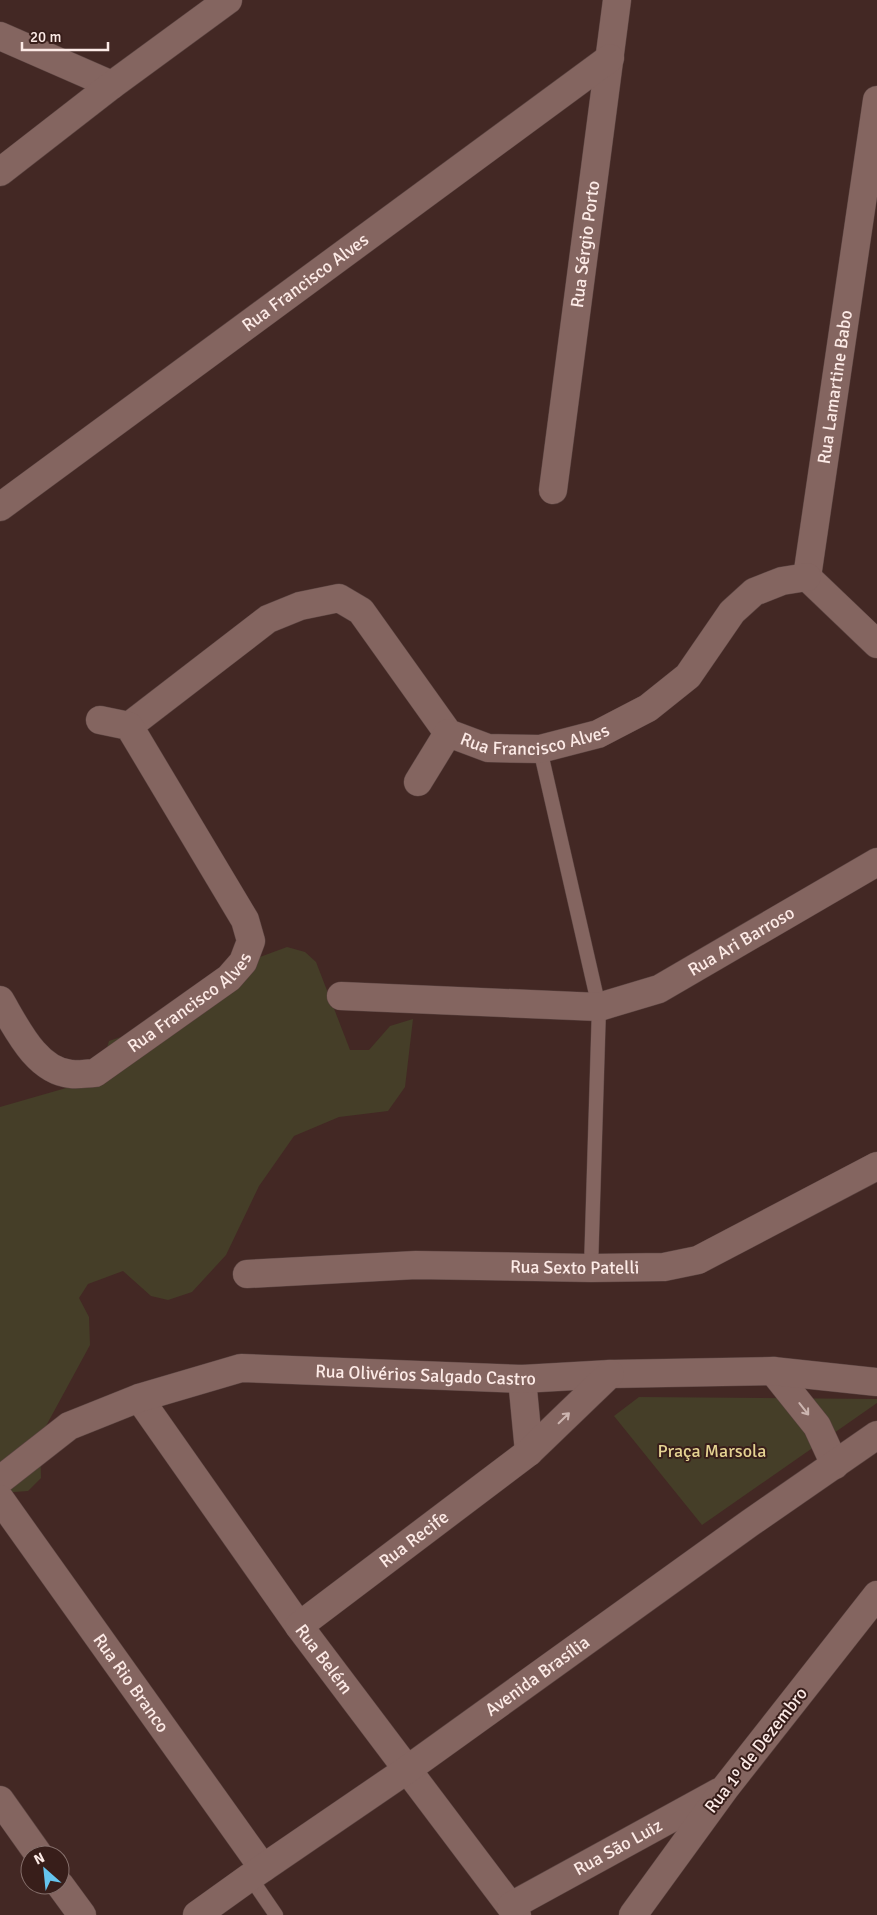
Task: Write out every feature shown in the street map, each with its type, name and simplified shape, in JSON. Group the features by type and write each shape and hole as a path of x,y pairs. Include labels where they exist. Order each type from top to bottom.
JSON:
{"street":[{"path":"0,172 112,85 228,0"},
{"name":"Rua Sérgio Porto","path":"553,490 617,0"},
{"path":"0,36 112,85"},
{"name":"Rua Francisco Alves","path":"0,507 610,58"},
{"name":"Rua Lamartine Babo","path":"807,577 877,100"},
{"path":"807,577 877,644"},
{"name":"Rua Francisco Alves","path":"0,1000 32,1050 50,1067 71,1074 95,1073 229,978 243,962 251,941 246,920 128,726 268,618 300,606 339,598 361,611 448,733 488,748 540,749 598,734 648,708 688,676 732,612 754,592 782,580 807,577"},
{"path":"100,720 128,726"},
{"path":"418,782 448,733"},
{"name":"Rua Ari Barroso","path":"341,996 599,1007 659,989 877,862"},
{"name":"Rua Sexto Patelli","path":"247,1274 416,1265 591,1268 664,1267 698,1260 877,1166"},
{"name":"Rua Olivérios Salgado Castro","path":"0,1480 69,1426 139,1398 241,1368 522,1379 610,1374 773,1371 877,1382"},
{"path":"773,1371 817,1426 834,1464"},
{"name":"Rua Recife","path":"299,1626 529,1452 610,1374"},
{"path":"522,1379 529,1452"},
{"name":"Rua Belém","path":"139,1398 299,1626 514,1910"},
{"name":"Avenida Brasília","path":"197,1915 408,1769 750,1523 877,1435"},
{"name":"Rua Rio Branco","path":"0,1499 257,1872"},
{"name":"Rua 1º de Dezembro","path":"634,1912 726,1787 877,1595"},
{"name":"Rua São Luiz","path":"514,1910 726,1787"},
{"path":"0,1800 32,1845"},
{"path":"67,1895 82,1915"}],"lane":[{"path":"540,749 599,1007 591,1268"},
{"path":"257,1872 276,1915"}],"green space":[{"path":"287,947 305,952 316,962 350,1050 369,1050 390,1026 413,1019 405,1087 388,1111 339,1117 294,1136 259,1186 226,1255 192,1292 168,1300 151,1296 123,1271 88,1284 79,1298 89,1317 90,1345 40,1437 41,1478 28,1491 0,1493 0,1107 80,1084 101,1067 109,1041 189,1014 260,957"},
{"name":"Praça Marsola","path":"639,1397 877,1399 877,1403 702,1525 614,1416"}]}
